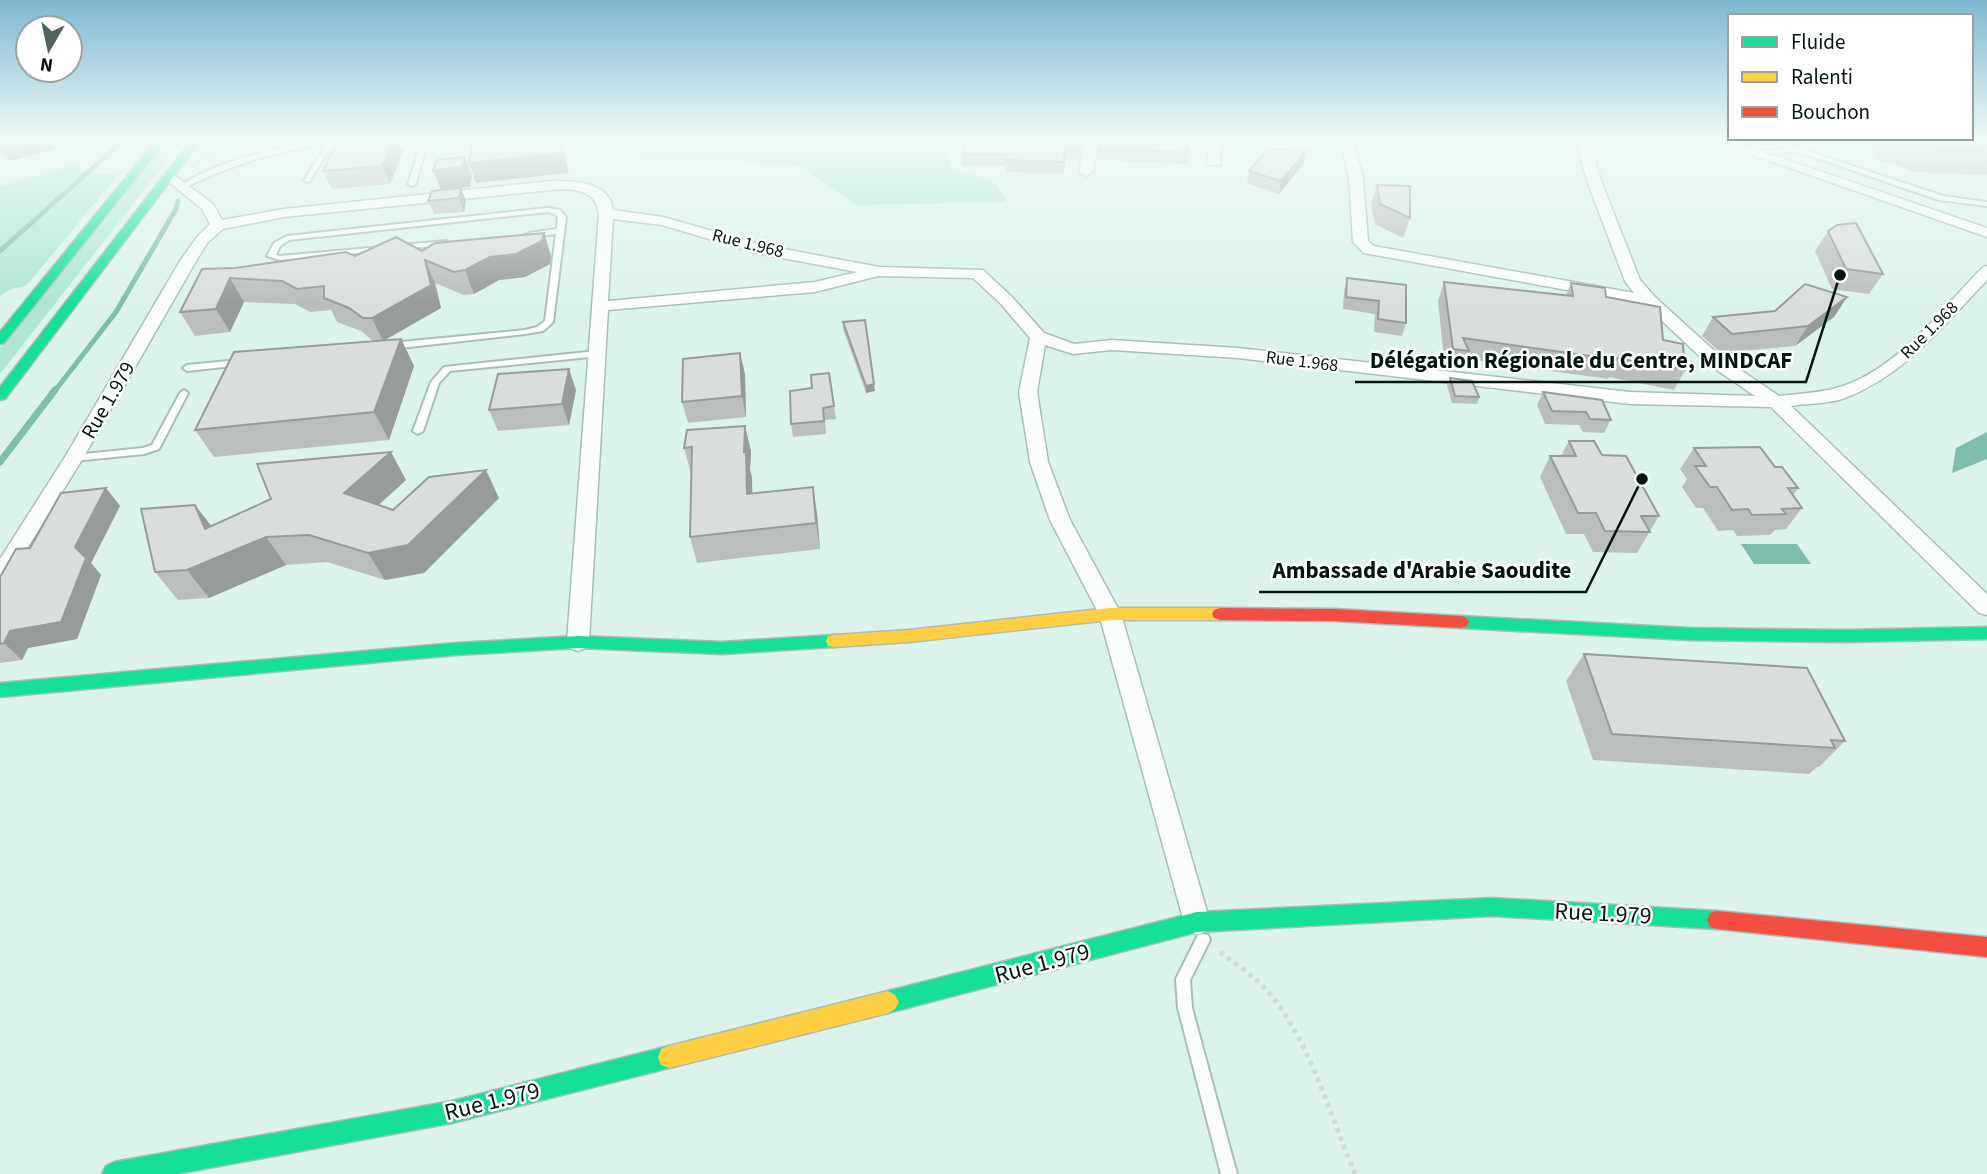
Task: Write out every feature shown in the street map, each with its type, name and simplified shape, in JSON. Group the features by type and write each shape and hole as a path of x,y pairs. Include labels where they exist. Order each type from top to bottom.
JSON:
{"main road":[{"path":"0,340 118,194"},
{"path":"0,396 155,194"},
{"path":"0,690 456,649 578,642 722,648 909,636 1110,614 1335,615 1690,634 1844,636 1987,633"},
{"name":"Rue 1.979","path":"114,1174 452,1112 919,995 1200,931 1492,907 1718,920 1987,947"}],"street":[{"path":"193,194 208,207 218,225 284,213 423,202 485,194"},
{"path":"578,642 607,203 599,194"},
{"path":"1357,194 1361,242 1369,250 1649,300"},
{"path":"1599,194 1633,281 1649,300 1714,359 1776,402 1987,607"},
{"path":"1873,194 1987,233"},
{"name":"Rue 1.968","path":"606,214 663,221 756,248 879,272 977,273 1007,301 1038,337 1073,348 1112,345 1238,353 1630,398 1776,402 1838,394 1877,376 1904,358 1987,271"},
{"name":"Rue 1.979","path":"0,576 74,458 188,261 203,239 218,225"},
{"path":"601,306 815,287 879,272"},
{"path":"1038,337 1028,392 1039,462 1060,520 1110,614 1200,931"}],"lane":[{"path":"1929,194 1987,204"},
{"path":"376,348 540,330 549,322 562,218 557,212 548,210 416,220 288,238 277,245 271,256 280,258 461,242"},
{"path":"410,246 416,220"},
{"path":"524,235 561,231"},
{"path":"418,431 435,382 447,369 597,354"},
{"path":"187,368 255,361"},
{"path":"74,458 144,451 156,447 184,393"},
{"path":"1200,931 1183,979 1185,1008 1229,1174"}],"path":[{"path":"1200,931 1257,979 1276,1001 1301,1050 1355,1174"}],"shaded area":[{"path":"0,194 103,194 26,286 11,289 0,296"},
{"path":"124,194 141,194 0,374 0,348"},
{"path":"840,194 1002,194 1007,202 856,205"},
{"path":"1987,432 1987,459 1952,473 1956,448"},
{"path":"1741,544 1797,544 1811,564 1754,564"}],"building":[{"path":"431,194 460,194 459,198 428,201"},
{"path":"1378,194 1410,194 1410,218 1380,204"},
{"path":"1856,223 1883,274 1846,269 1828,231 1837,225"},
{"path":"544,233 542,241 516,254 490,257 465,270 454,272 425,260 431,285 372,318 363,318 349,308 324,298 324,286 297,289 282,281 230,278 216,309 180,312 202,269 235,268 346,252 355,256 396,237 422,251 435,243"},
{"path":"1347,278 1406,285 1406,323 1378,319 1379,301 1346,297"},
{"path":"1444,282 1573,296 1571,283 1605,288 1606,297 1660,307 1663,340 1683,344 1685,370 1617,358 1618,360 1463,338 1469,351 1453,349"},
{"path":"1805,284 1847,297 1808,326 1732,334 1713,317 1775,311"},
{"path":"865,320 874,384 866,386 843,322"},
{"path":"401,339 374,412 195,430 234,352"},
{"path":"740,353 742,396 682,402 683,359"},
{"path":"569,369 562,404 489,410 498,374"},
{"path":"829,373 834,406 823,408 824,421 791,424 790,391 812,388 811,375"},
{"path":"1450,378 1472,381 1479,397 1455,396"},
{"path":"1543,392 1602,400 1611,420 1590,419 1586,412 1552,411"},
{"path":"745,426 747,494 813,487 816,523 690,537 692,447 684,448 687,430"},
{"path":"1569,441 1594,441 1602,455 1626,456 1659,516 1641,516 1650,532 1605,531 1596,513 1578,513 1550,456 1576,456"},
{"path":"1760,447 1775,467 1782,467 1798,488 1788,488 1802,508 1782,509 1786,514 1752,515 1748,509 1732,510 1717,487 1710,487 1695,466 1706,466 1694,448"},
{"path":"391,452 344,493 393,510 429,477 486,470 408,545 368,553 309,535 266,537 187,570 155,572 141,509 195,505 205,529 271,499 257,464"},
{"path":"106,488 75,547 86,558 61,622 10,631 4,643 0,644 0,577 16,549 30,548 61,493"},
{"path":"1584,654 1807,668 1845,741 1831,740 1835,748 1612,734"}],"waterway":[{"path":"0,251 64,194"},
{"path":"54,392 116,312 176,209 178,201"},
{"path":"0,462 55,390"}],"traffic: fast":[{"path":"0,340 118,194"},
{"path":"0,396 155,194"},
{"path":"1461,622 1690,634 1845,636 1987,633"},
{"path":"0,690 456,649 578,642 722,648 834,641"},
{"path":"888,1002 1197,922 1492,907 1717,920"},
{"path":"114,1174 452,1112 669,1057"}],"traffic: slow":[{"path":"834,641 909,636 1110,614 1220,614"},
{"path":"669,1057 888,1002"}],"traffic: jam":[{"path":"1220,614 1335,615 1461,622"},
{"path":"1717,920 1987,947"}],"place":[{"name":"Délégation Régionale du Centre, MINDCAF","path":"1840,275"},
{"name":"Ambassade d'Arabie Saoudite","path":"1642,479"}]}
